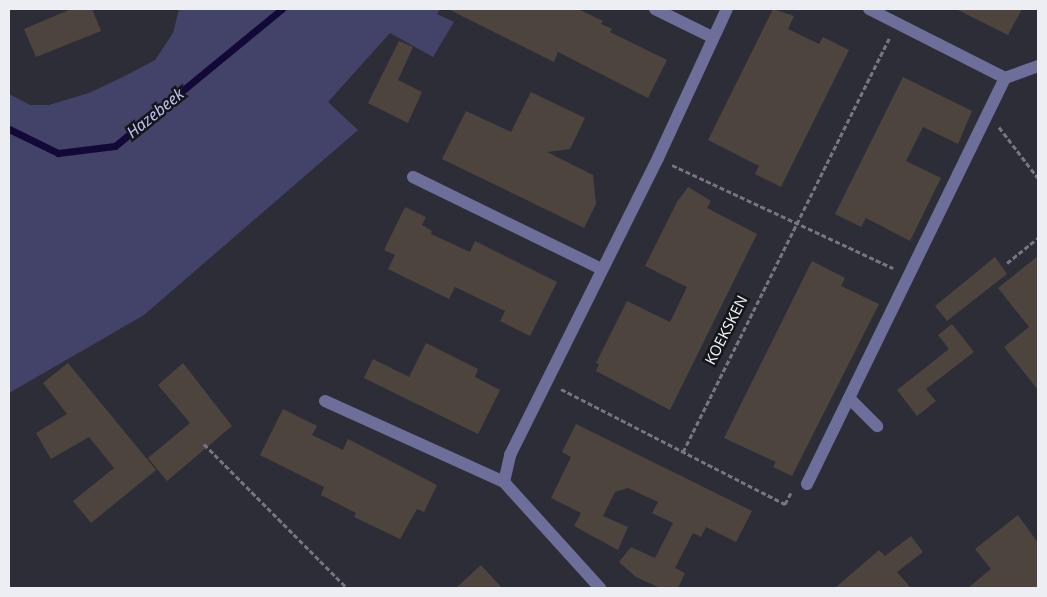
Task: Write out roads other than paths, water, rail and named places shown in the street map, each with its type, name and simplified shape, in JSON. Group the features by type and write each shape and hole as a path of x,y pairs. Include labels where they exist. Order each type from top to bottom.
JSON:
{"street":[{"path":"655,9 712,37"},
{"path":"504,482 510,455 658,158 712,37 727,9"},
{"path":"869,9 1005,78"},
{"path":"807,484 1005,78 1038,66"},
{"path":"413,177 602,269"},
{"path":"849,398 877,426"},
{"path":"325,401 504,482 600,588"}],"waterway":[{"name":"Hazebeek","path":"9,129 58,153 115,146 282,9"}]}
